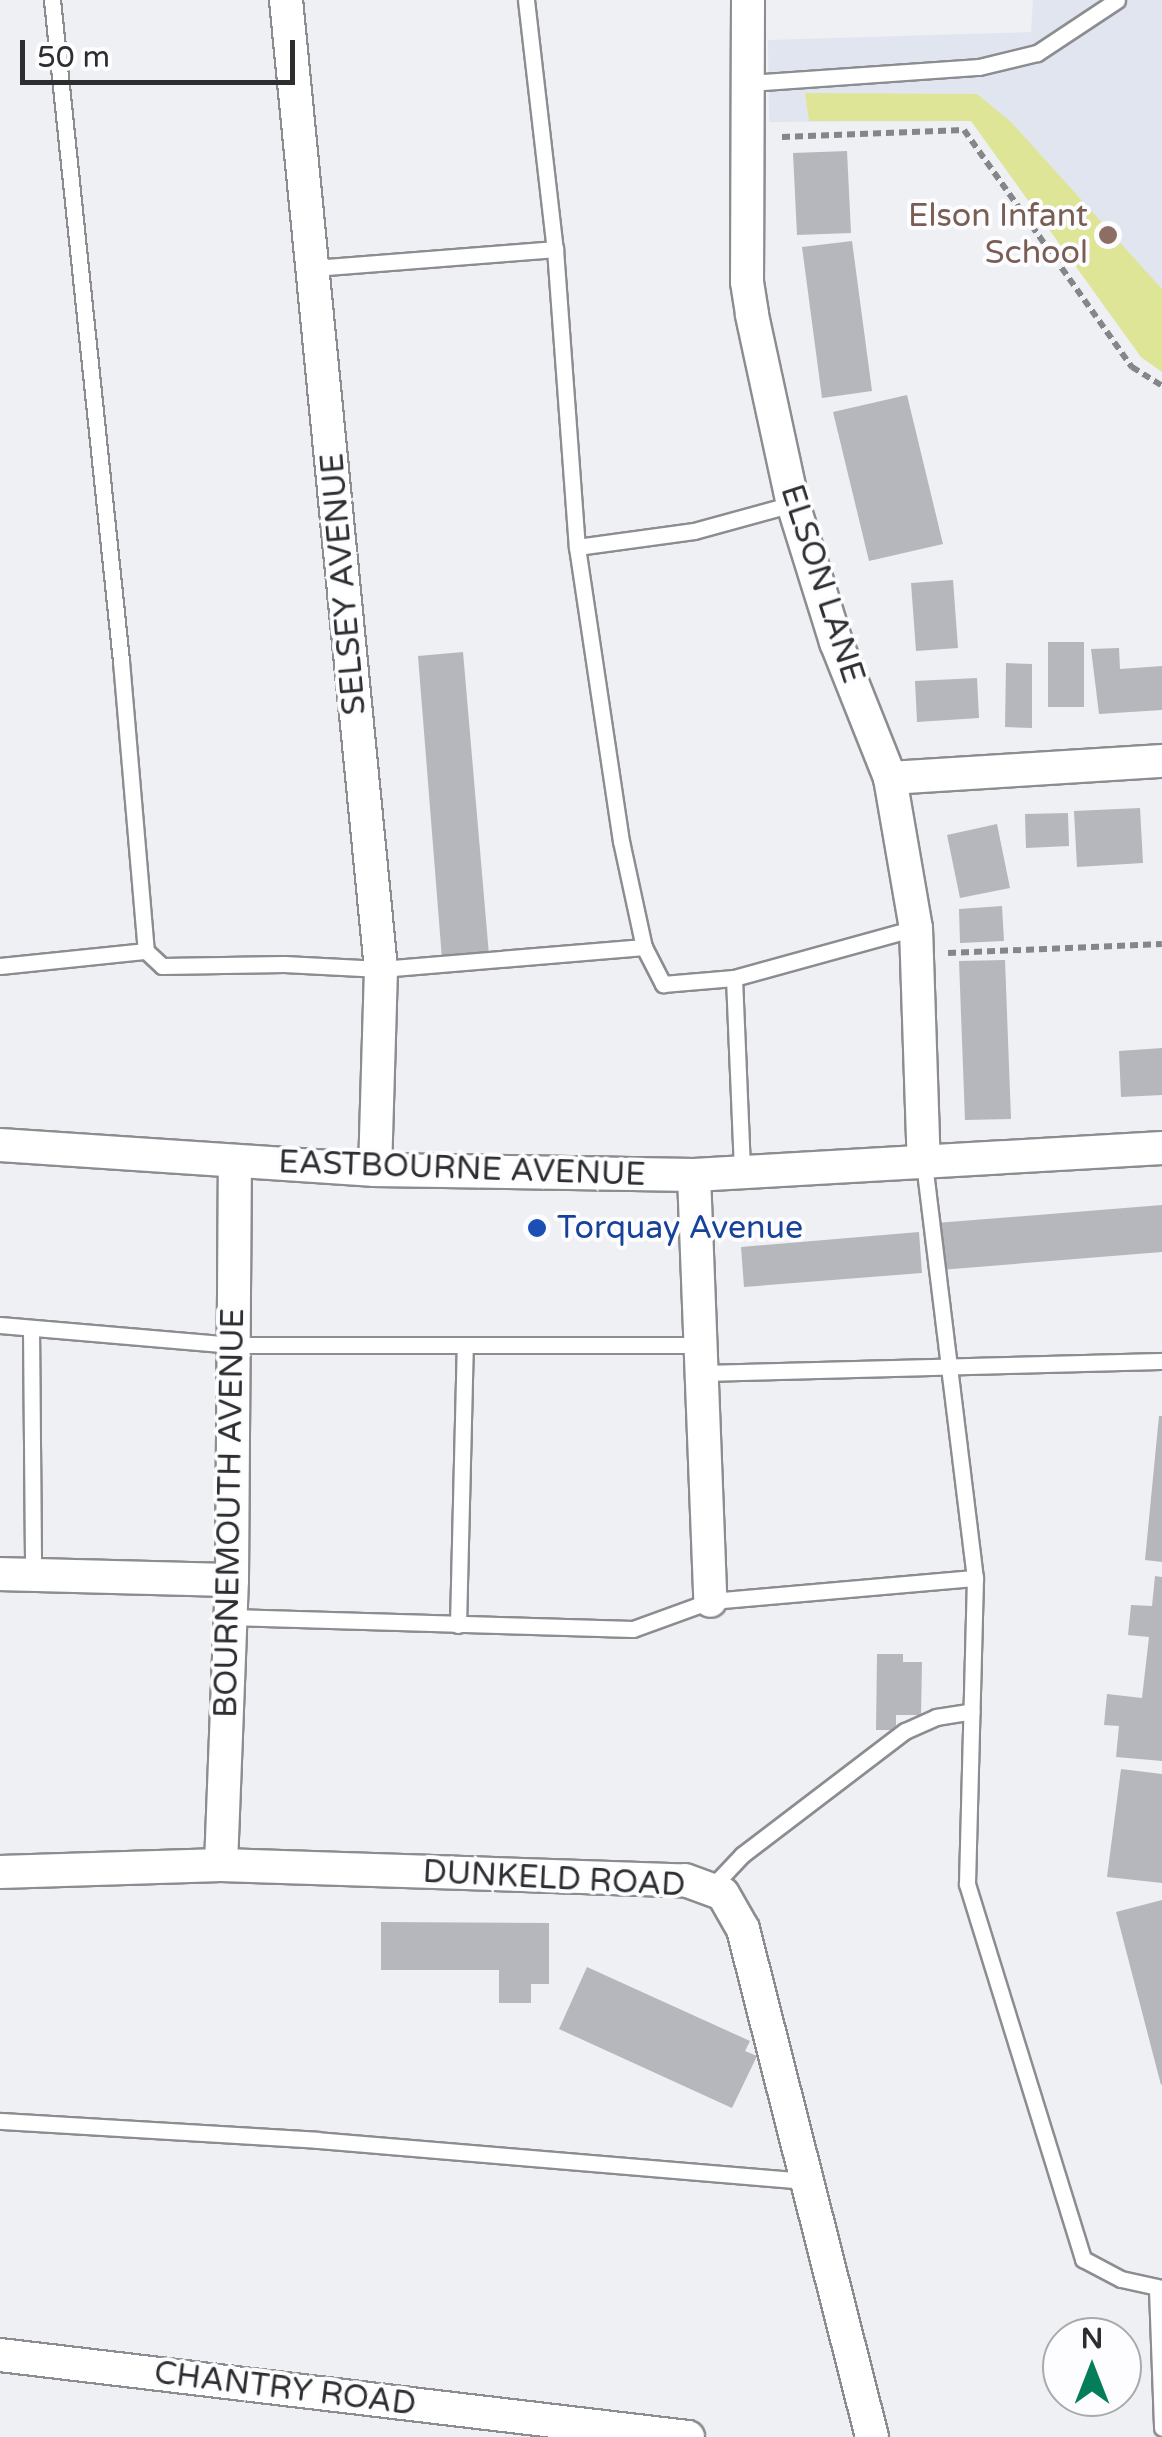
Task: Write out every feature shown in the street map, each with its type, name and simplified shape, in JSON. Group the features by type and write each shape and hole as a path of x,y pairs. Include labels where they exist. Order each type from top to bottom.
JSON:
{"street":[{"name":"SELSEY AVENUE","path":"286,0 381,969 375,1170"},
{"name":"ELSON LANE","path":"748,0 747,282 793,504 836,642 890,778 917,941 924,1163"},
{"path":"890,778 1162,761"},
{"name":"EASTBOURNE AVENUE","path":"0,1145 375,1170 694,1176 742,1170 1162,1148"},
{"name":"BOURNEMOUTH AVENUE","path":"222,1865 232,1580 235,1161"},
{"path":"694,1176 710,1602"},
{"path":"0,1574 232,1580"},
{"name":"DUNKELD ROAD","path":"0,1872 222,1865 685,1880 723,1894 742,1930 872,2437"},
{"name":"CHANTRY ROAD","path":"0,2355 688,2437"}],"lane":[{"path":"52,0 121,661 146,951 162,966 284,964 381,969 644,948"},
{"path":"526,0 556,249 577,547 618,822 644,948 662,984 734,978 917,941"},
{"path":"749,83 980,67 1037,52 1117,0"},
{"path":"314,268 556,249"},
{"path":"577,547 694,531 793,504"},
{"path":"0,966 146,951"},
{"path":"734,978 742,1170"},
{"path":"924,1163 975,1578 968,1884 1083,2258 1121,2280 1160,2288 1162,2428"},
{"path":"0,1325 233,1345 465,1347 948,1369 1162,1362"},
{"path":"31,1328 34,1576"},
{"path":"458,1626 465,1347"},
{"path":"230,1617 634,1629 710,1602 975,1578"},
{"path":"710,1889 742,1855 905,1731 936,1717 972,1711"},
{"path":"0,2121 317,2140 807,2181"}],"path":[{"path":"748,138 964,130 1132,367 1162,386"},
{"path":"917,941 1162,944"}],"shaded area":[{"name":"Elson Infant School","path":"1033,0 1162,0 1162,372 1141,357 971,121 769,122 768,40 1031,32"}],"green space":[{"path":"805,93 977,94 1011,122 1162,289 1162,372 1141,357 971,121 809,121"}],"building":[{"path":"847,151 851,233 797,235 793,153"},
{"path":"852,241 872,391 822,398 802,247"},
{"path":"907,395 943,544 869,561 833,412"},
{"path":"953,580 958,648 916,651 911,583"},
{"path":"1048,642 1084,642 1084,707 1048,707"},
{"path":"1119,648 1120,669 1162,666 1162,710 1099,714 1091,649"},
{"path":"463,652 489,955 442,959 418,656"},
{"path":"1006,663 1032,664 1032,728 1005,727"},
{"path":"977,678 979,718 917,722 915,681"},
{"path":"1140,808 1143,863 1077,867 1074,811"},
{"path":"1068,813 1069,846 1026,848 1025,814"},
{"path":"997,824 1010,888 960,898 947,835"},
{"path":"1002,906 1004,941 960,943 959,909"},
{"path":"1005,960 1011,1119 965,1120 959,961"},
{"path":"1162,1048 1162,1095 1121,1097 1119,1051"},
{"path":"1162,1205 1162,1252 940,1270 936,1223"},
{"path":"919,1232 922,1273 744,1287 741,1247"},
{"path":"1162,1416 1162,1562 1145,1560"},
{"path":"1155,1576 1162,1577 1162,1761 1116,1757 1119,1726 1104,1725 1107,1694 1142,1698 1149,1637 1128,1635 1131,1605 1152,1606"},
{"path":"877,1654 903,1654 903,1662 922,1662 921,1715 896,1715 896,1730 876,1730"},
{"path":"1121,1769 1162,1774 1162,1883 1107,1877"},
{"path":"1162,1900 1162,2084 1161,2085 1116,1912"},
{"path":"381,1922 549,1923 549,1984 531,1984 531,2003 499,2003 499,1970 381,1970"},
{"path":"587,1967 750,2041 745,2051 757,2056 732,2108 559,2029"}],"place":[{"name":"Elson Infant School","path":"1108,235"},
{"name":"Torquay Avenue","path":"537,1228"}]}
